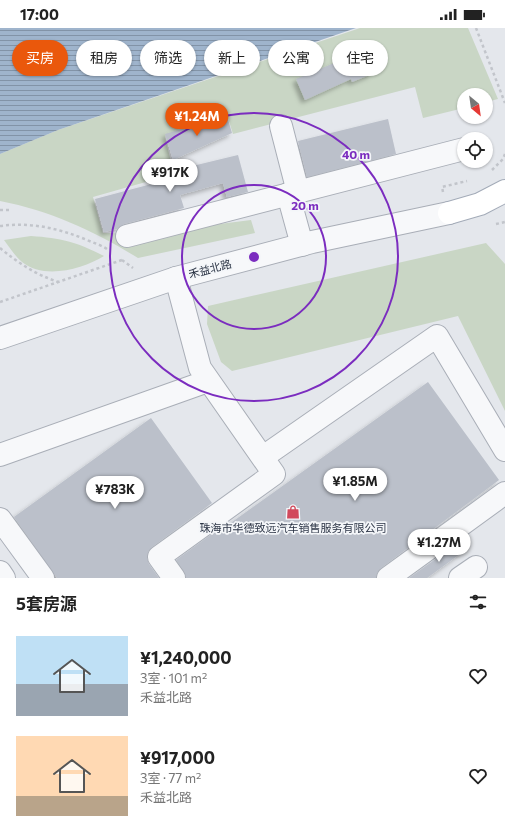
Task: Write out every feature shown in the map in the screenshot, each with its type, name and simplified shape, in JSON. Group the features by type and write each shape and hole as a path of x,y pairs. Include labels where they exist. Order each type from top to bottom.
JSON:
{"main road":[{"path":"449,213 480,204 505,191"},
{"path":"449,213 486,209 505,209"}],"street":[{"path":"280,126 302,245"},
{"path":"127,236 457,151"},
{"name":"禾益北路","path":"0,338 176,278 302,245 449,213"},
{"path":"174,578 159,557 274,474 200,368 176,278"},
{"path":"263,457 437,336 505,450"},
{"path":"0,455 208,381"},
{"path":"388,578 505,493"},
{"path":"0,519 43,578"},
{"path":"0,572 4,578"}],"path":[{"path":"476,28 505,102"},
{"path":"0,210 11,210"},
{"path":"0,226 22,224 44,226 66,231 104,247 112,253"},
{"path":"0,248 17,262 34,272 58,282"},
{"path":"117,256 137,271"},
{"path":"0,302 122,260"}],"green space":[{"path":"360,28 468,28 498,99 493,100 493,88 457,88 457,110 423,118 415,87 233,134 228,118 165,137 174,174 93,197 103,233 141,234 251,220 255,233 138,258 122,248 72,223 37,210 0,201 0,154 58,130 218,76 260,76 260,62 268,59 268,76 324,76 324,40"},
{"path":"31,236 69,242 85,247 104,256 85,265 63,271 41,270 22,262 4,240"},
{"path":"486,243 505,264 505,411 458,316 232,371 221,362 207,324 208,306"}],"water":[{"path":"0,28 356,28 321,40 268,40 268,58 260,61 260,40 204,40 204,76 216,76 58,130 0,154"}],"building":[{"path":"332,64 332,76 367,76 352,82 351,79 305,100 296,79 303,76 324,76 324,67"},
{"path":"227,116 232,133 173,160 165,134"},
{"path":"388,119 396,154 307,177 298,141"},
{"path":"238,155 248,192 227,197 223,183 180,195 184,208 124,224 117,229 104,232 95,199 178,177 176,170"},
{"path":"428,382 499,480 381,568 377,573 376,578 186,578 184,571 176,560 227,523 228,525"},
{"path":"151,418 212,503 152,547 148,552 147,558 149,564 159,578 57,578 14,517"},
{"path":"458,543 464,551 427,578 409,578"}],"place":[{"name":"珠海市华德致远汽车销售服务有限公司","path":"293,512"}]}
